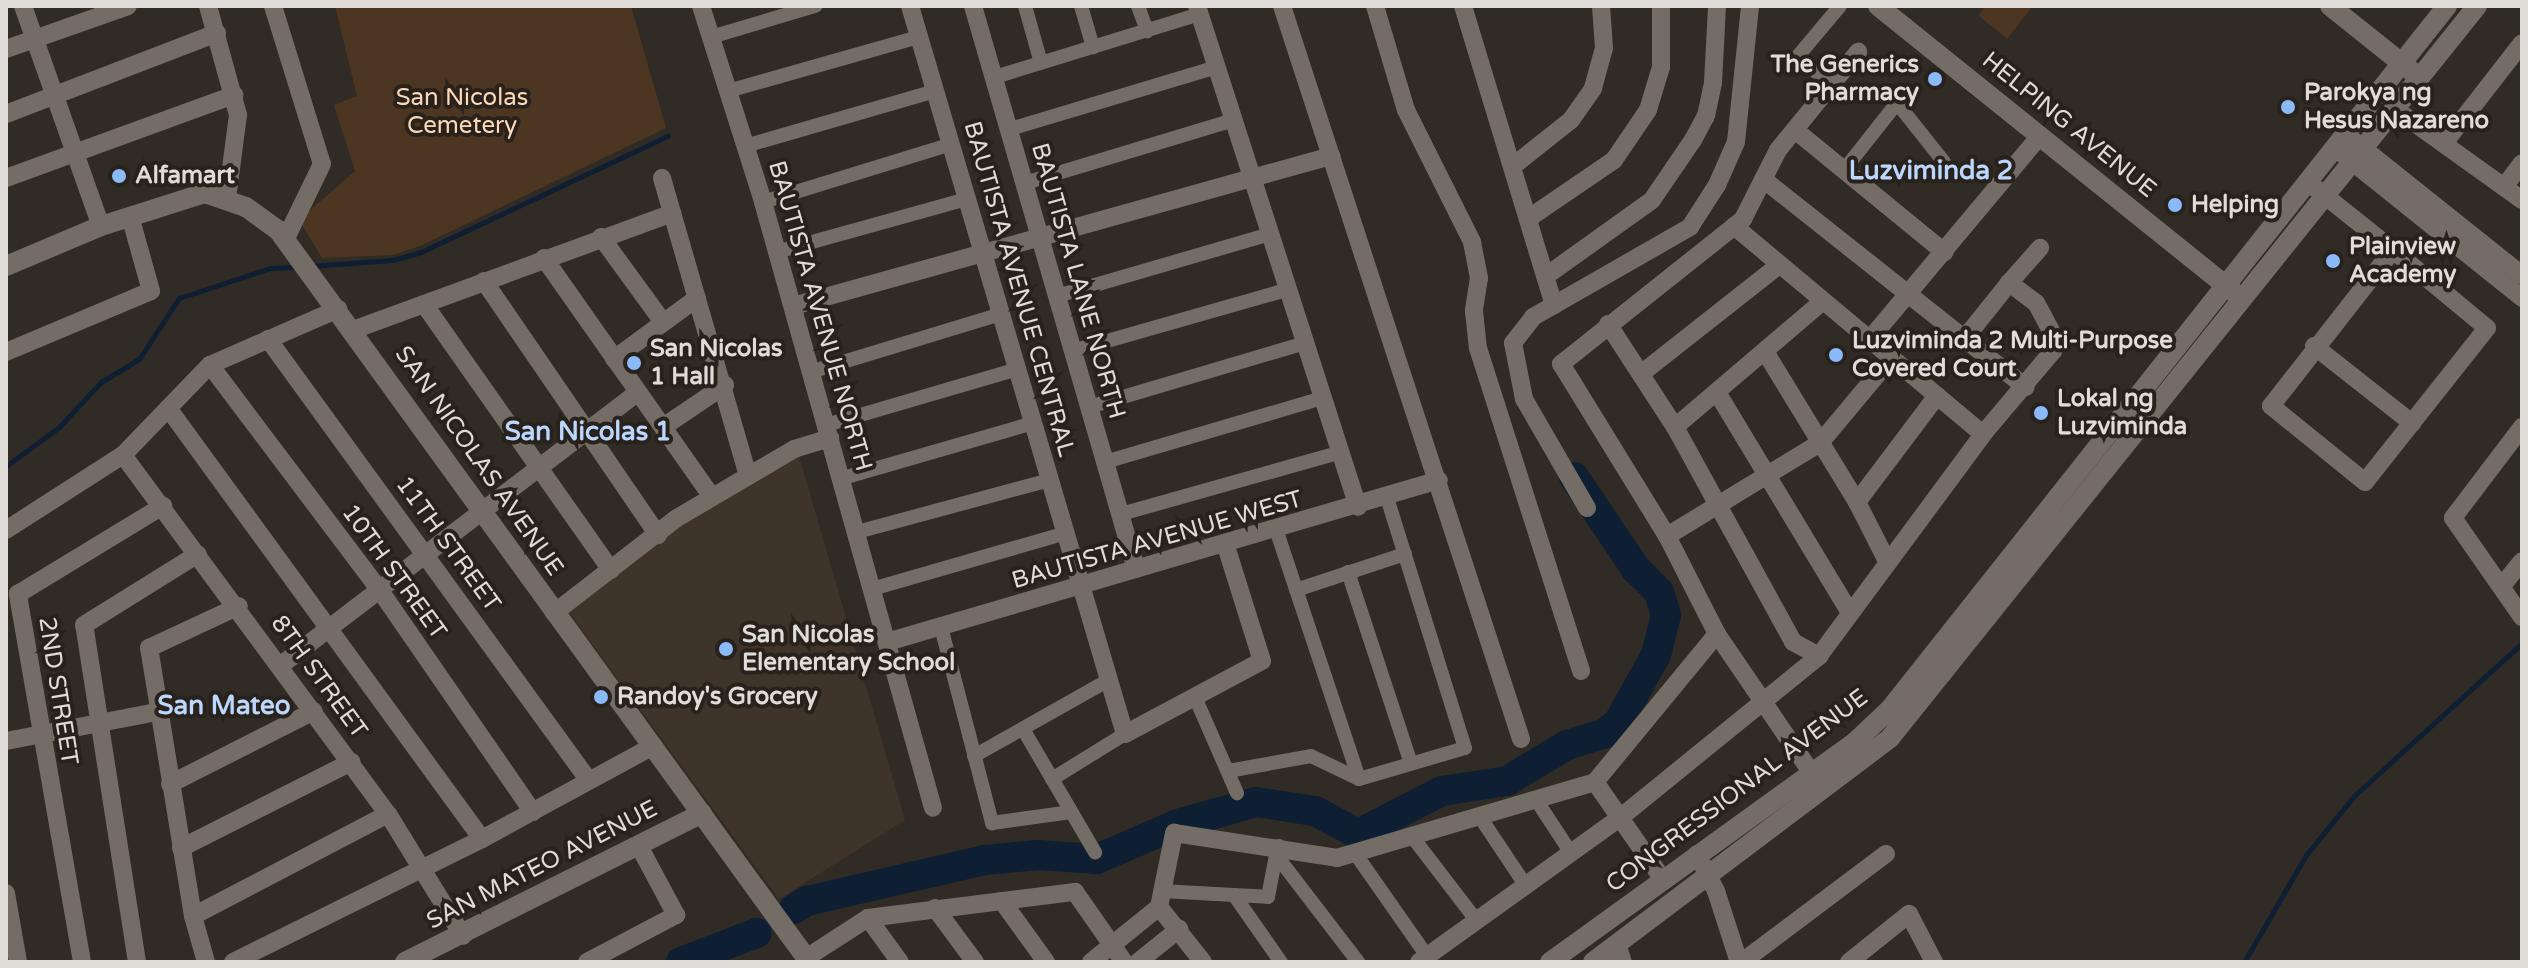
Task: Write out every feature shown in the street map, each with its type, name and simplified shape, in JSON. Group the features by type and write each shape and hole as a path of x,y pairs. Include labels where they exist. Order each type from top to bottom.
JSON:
{"main road":[{"name":"HELPING AVENUE","path":"1878,6 2244,300"},
{"path":"2330,6 2419,77"},
{"name":"CONGRESSIONAL AVENUE","path":"1593,962 1620,953 1708,875 1890,738 2244,300 2317,189 2341,141 2447,6"},
{"name":"CONGRESSIONAL AVENUE","path":"1550,962 1811,772 1890,709 2226,285 2317,189 2357,155 2477,6"},
{"path":"6,266 101,226 205,193 227,199"},
{"name":"SAN NICOLAS AVENUE","path":"227,199 286,238 485,509 554,613 808,960"},
{"name":"SAN MATEO AVENUE","path":"405,962 436,955 463,936 702,813"}],"street":[{"path":"23,6 101,226"},
{"path":"6,49 128,6"},
{"path":"208,6 234,95 237,147 227,199"},
{"path":"273,6 322,164 286,238"},
{"name":"BAUTISTA AVENUE NORTH","path":"701,6 763,202 843,478 933,808"},
{"path":"711,37 815,6"},
{"name":"BAUTISTA AVENUE CENTRAL","path":"910,6 1125,734"},
{"name":"BAUTISTA LANE NORTH","path":"973,6 1136,569"},
{"path":"1025,6 1041,63"},
{"path":"1081,6 1093,47"},
{"path":"1138,6 1147,31"},
{"path":"1282,6 1521,739"},
{"path":"1375,6 1406,110 1472,242 1479,278 1474,311 1478,348 1581,671"},
{"path":"1463,6 1554,305"},
{"path":"1513,166 1571,120 1593,88 1604,48 1601,6"},
{"path":"1529,218 1614,160 1648,110 1661,67 1661,6"},
{"path":"1546,276 1652,200 1693,140 1706,116 1713,83 1717,6"},
{"path":"1587,508 1524,399 1512,358 1521,331 1554,305 1690,227 1717,185 1736,142 1750,6"},
{"path":"1831,85 1798,56 1840,6"},
{"path":"995,77 1147,31 1198,10 1358,507"},
{"path":"6,114 217,33"},
{"path":"728,91 919,37"},
{"path":"2445,142 2522,43"},
{"path":"1811,772 1717,634 1667,536 1561,364 1734,226 1795,130 1858,52"},
{"path":"1010,129 1217,67"},
{"path":"745,146 935,91"},
{"path":"6,178 234,95"},
{"path":"1844,170 1897,103 1944,162"},
{"path":"2395,109 2522,200"},
{"path":"1025,183 1234,120"},
{"path":"1795,130 1944,252"},
{"path":"1870,339 2040,136"},
{"path":"2341,141 2522,298"},
{"path":"763,202 951,144"},
{"path":"2357,155 2522,275"},
{"path":"793,306 984,254 1252,174 1331,156"},
{"path":"2504,187 2522,163"},
{"path":"662,178 725,385 748,476"},
{"path":"1763,179 2025,387"},
{"path":"2317,189 2393,250 2487,328 2365,482 2271,406 2314,346 2393,250"},
{"path":"776,252 967,199"},
{"path":"353,330 672,213"},
{"path":"6,352 151,291 130,216"},
{"path":"1734,226 1983,434"},
{"path":"1057,296 1271,234"},
{"path":"601,237 663,322"},
{"path":"1965,338 2040,248"},
{"path":"544,258 712,497"},
{"path":"1642,373 1779,265"},
{"path":"484,281 589,429 658,535"},
{"path":"1357,856 1423,959 1621,817 1766,704 1819,656 1983,434 2053,351 2050,329 2036,303 2009,283"},
{"path":"1072,351 1289,289"},
{"path":"614,359 697,298"},
{"path":"1675,427 1718,394 1823,301"},
{"path":"424,304 541,466 611,570"},
{"path":"6,530 123,455 210,365 338,309"},
{"path":"810,372 1001,314"},
{"path":"1608,324 1675,427 1793,642 1819,656"},
{"name":"11TH STREET","path":"268,339 587,778"},
{"path":"1089,407 1305,343"},
{"path":"2314,346 2412,423"},
{"path":"1766,353 1857,502 1888,563"},
{"path":"1667,536 1820,443 1892,357"},
{"name":"10TH STREET","path":"210,365 379,589 533,812"},
{"path":"554,613 712,497 828,431 1017,369"},
{"path":"663,427 725,385"},
{"path":"281,665 638,392"},
{"path":"1718,394 1850,613"},
{"path":"1857,502 1937,396"},
{"path":"1105,462 1323,398"},
{"path":"168,408 482,839"},
{"path":"843,478 1033,423"},
{"path":"2522,427 2453,518 2522,617"},
{"path":"1121,514 1341,452"},
{"name":"8TH STREET","path":"123,455 239,606 388,814 463,936"},
{"path":"857,532 1050,480"},
{"name":"BAUTISTA AVENUE WEST","path":"887,642 1358,507 1439,480"},
{"path":"1228,771 1311,756 1359,779 1410,761 1465,748 1387,498"},
{"name":"2ND STREET","path":"82,962 40,735 18,594 163,506"},
{"path":"1276,529 1359,779"},
{"path":"872,589 1066,533"},
{"path":"1052,779 1125,734 1262,661 1225,543"},
{"path":"137,962 84,625 198,554"},
{"path":"1296,590 1405,554"},
{"path":"2501,587 2522,561"},
{"path":"1348,572 1410,761"},
{"path":"206,962 193,916 157,712 149,648 239,606"},
{"path":"941,627 992,823 1071,812"},
{"path":"1091,962 1113,946 1161,899 1174,833 1337,858 1357,856 1535,798 1595,782 1717,634"},
{"path":"974,756 1109,680"},
{"path":"1195,697 1237,793"},
{"path":"170,784 314,711"},
{"path":"6,741 157,712"},
{"path":"1023,729 1095,852"},
{"path":"233,962 482,839 587,778 653,746"},
{"path":"181,848 351,762"},
{"path":"1595,782 1662,878"},
{"path":"1535,798 1571,853"},
{"path":"193,916 388,814"},
{"path":"1480,817 1526,886"},
{"path":"1414,839 1477,921"},
{"path":"587,962 676,915 639,846"},
{"path":"1161,899 1234,895 1268,897 1277,850"},
{"path":"1277,850 1358,962"},
{"path":"1697,854 1708,875 1740,962 1886,854"},
{"path":"808,960 868,918 1075,892 1124,962"},
{"path":"6,893 18,962"},
{"path":"1234,895 1281,962"},
{"path":"1161,899 1203,962"},
{"path":"1002,901 1046,962"},
{"path":"935,908 975,962"},
{"path":"1860,959 1909,914 1934,962"},
{"path":"868,918 900,962"},
{"path":"1138,962 1179,929"}],"shaded area":[{"name":"San Nicolas Elementary School","path":"798,453 905,820 779,899 568,611 681,524"}],"green space":[{"name":"San Nicolas Cemetery","path":"335,6 631,6 666,128 420,246 393,255 322,258 299,220 355,171 334,105 357,96"},
{"path":"1986,6 2033,6 2007,39 1978,15"}],"waterway":[{"path":"310,266 393,260 421,252 668,136"},
{"path":"6,466 59,427 101,382 139,359 179,298 270,268 296,267"},
{"path":"794,909 807,901 985,860 1038,855 1097,859 1178,824 1256,802 1315,811 1358,834 1442,791 1507,781 1567,745 1604,734 1618,723 1656,655 1666,615 1659,592 1636,569 1574,477"},
{"path":"2244,962 2306,855 2355,795 2522,643"},
{"path":"681,962 757,933"}],"place":[{"name":"The Generics Pharmacy","path":"1935,79"},
{"name":"Parokya ng Hesus Nazareno","path":"2288,107"},
{"name":"Alfamart","path":"119,176"},
{"name":"Helping","path":"2175,205"},
{"name":"Plainview Academy","path":"2333,261"},
{"name":"Luzviminda 2 Multi-Purpose Covered Court","path":"1836,355"},
{"name":"San Nicolas 1 Hall","path":"634,363"},
{"name":"Lokal ng Luzviminda","path":"2041,413"},
{"name":"San Nicolas Elementary School","path":"726,649"},
{"name":"Randoy's Grocery","path":"601,697"}],"district":[{"name":"Luzviminda 2","path":"1931,171"},
{"name":"San Nicolas 1","path":"588,432"},
{"name":"San Mateo","path":"224,706"}]}
